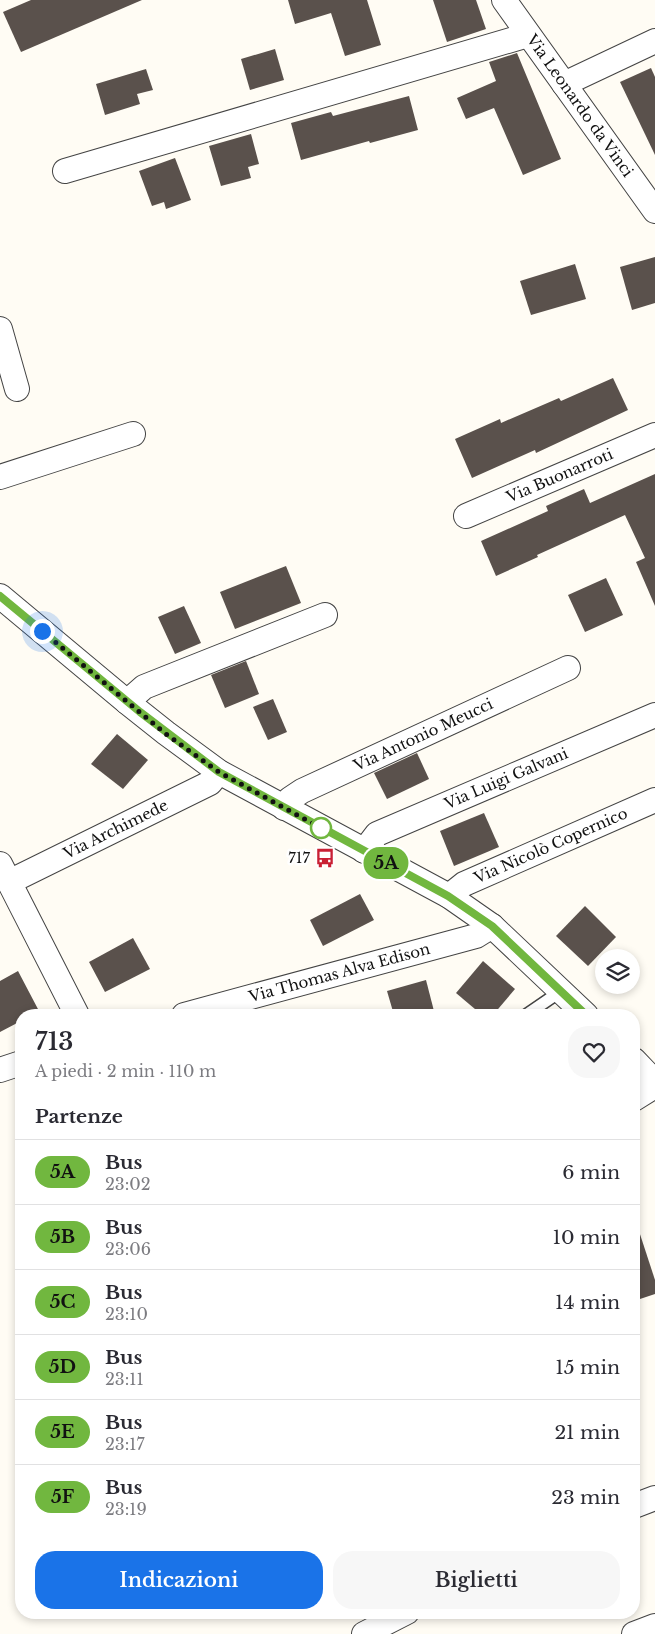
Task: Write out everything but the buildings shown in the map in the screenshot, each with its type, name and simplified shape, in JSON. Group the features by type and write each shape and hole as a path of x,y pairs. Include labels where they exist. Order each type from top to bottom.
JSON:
{"street":[{"name":"Via Leonardo da Vinci","path":"504,0 655,211"},
{"path":"65,171 528,34"},
{"path":"564,84 655,41"},
{"path":"0,329 17,389"},
{"path":"0,477 133,434"},
{"name":"Via Buonarroti","path":"466,516 655,435"},
{"path":"0,596 166,734 219,772 448,896 492,926 580,1009"},
{"path":"127,702 144,687 325,615"},
{"name":"Via Antonio Meucci","path":"284,808 290,798 302,791 568,668"},
{"name":"Via Luigi Galvani","path":"364,851 377,834 655,715"},
{"name":"Via Archimede","path":"74,1009 5,873 210,783 219,772"},
{"name":"Via Nicolò Copernico","path":"448,896 464,884 655,800"},
{"name":"Via Thomas Alva Edison","path":"206,1009 476,936 492,926"},
{"path":"0,1070 15,1065"},
{"path":"640,1089 649,1073"},
{"path":"640,1504 655,1498"},
{"path":"364,1634 393,1619"},
{"path":"634,1634 655,1626"}],"lane":[{"path":"535,1009 561,991"}],"bus line":[{"name":"5A","path":"0,596 166,734 219,772 448,896 492,926 580,1009"}],"place":[{"name":"717","path":"325,858"}],"route":[{"path":"42,631 166,734 219,772 321,828"}]}
